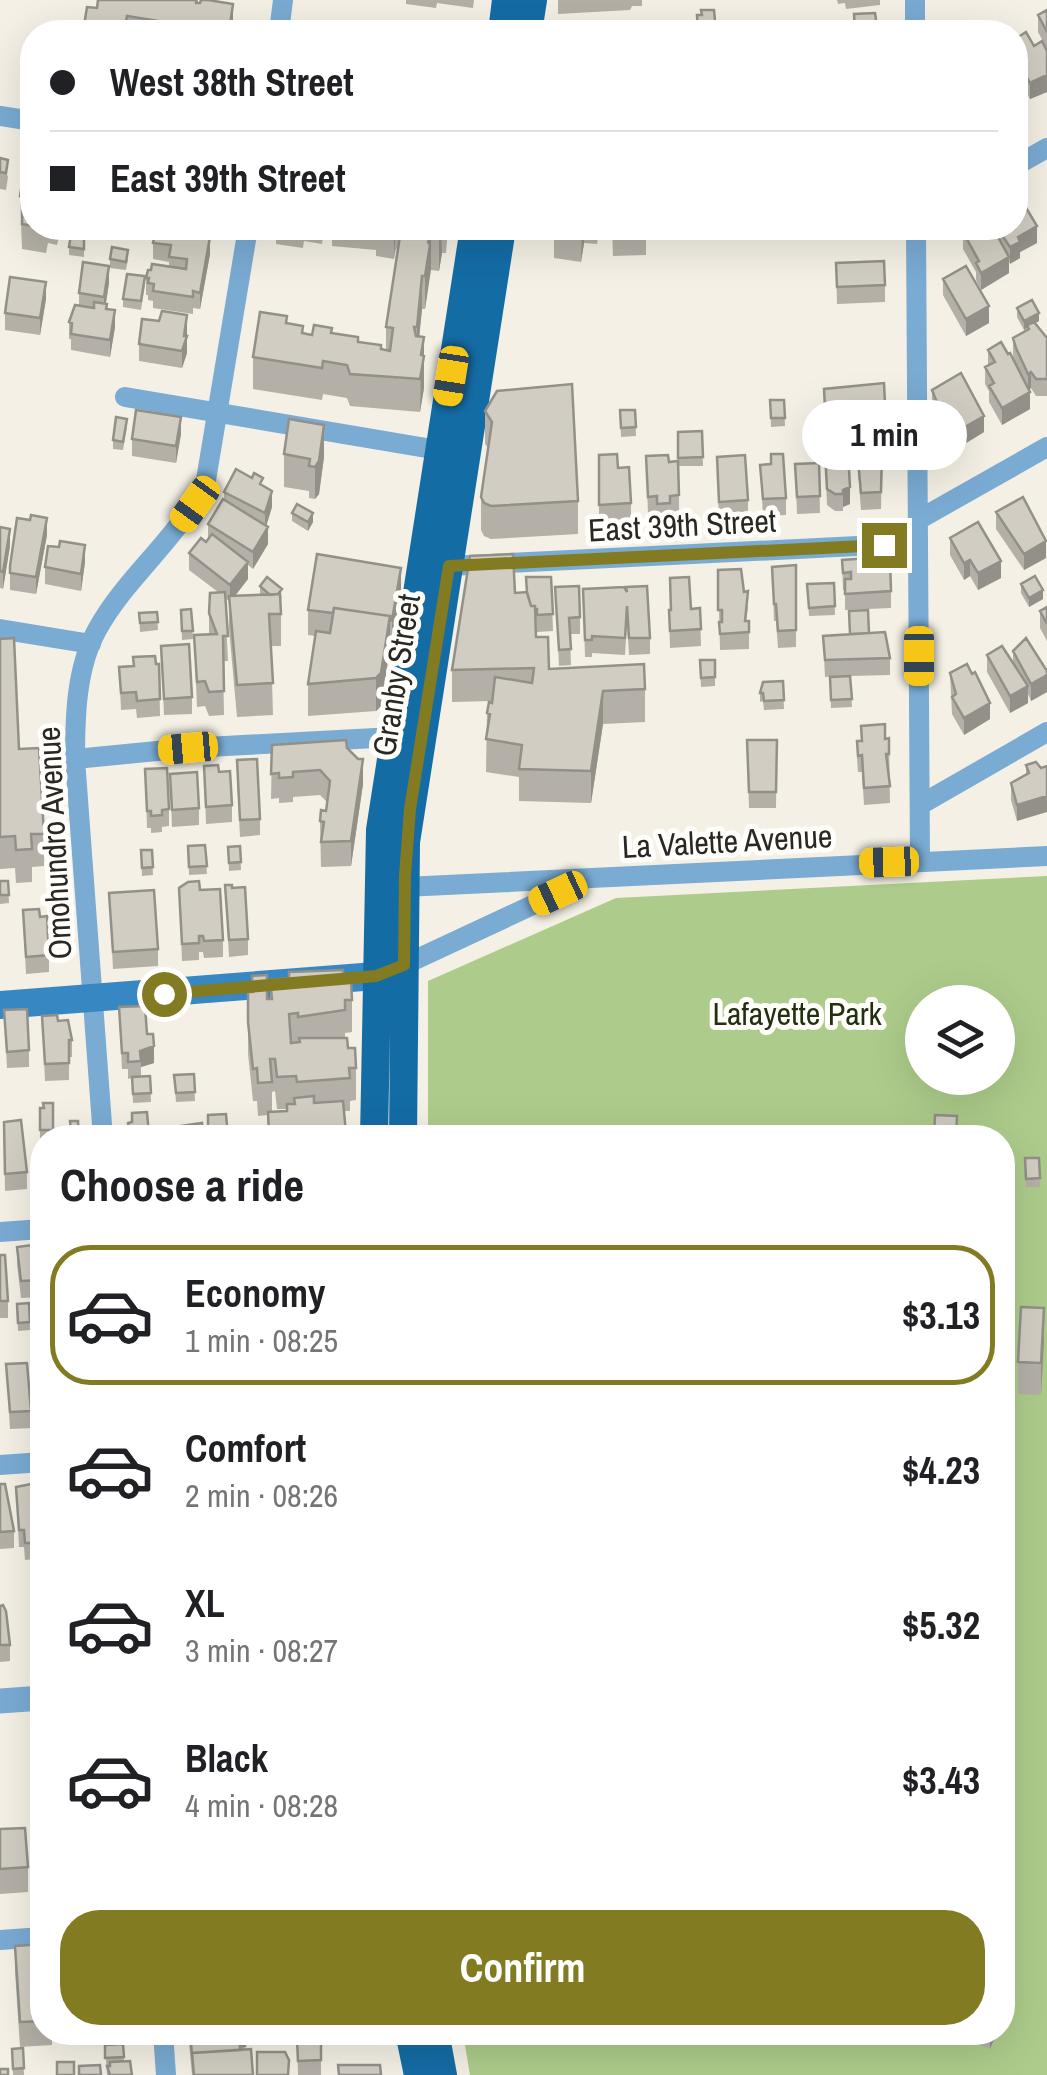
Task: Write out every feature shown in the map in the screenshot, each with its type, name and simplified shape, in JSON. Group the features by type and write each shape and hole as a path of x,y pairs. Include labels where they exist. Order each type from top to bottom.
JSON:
{"main road":[{"name":"Granby Street","path":"403,1125 404,887 410,809 449,566 453,452 473,240"},
{"name":"Granby Street","path":"374,1125 380,830 394,736 499,240"},
{"path":"0,1005 376,976 404,965"},
{"path":"412,2045 418,2075"},
{"path":"438,2045 444,2075"}],"street":[{"name":"Omohundro Avenue","path":"102,1125 76,759 78,705 91,644 123,593 170,540 206,480 246,240"},
{"path":"916,240 920,862"},
{"path":"125,396 453,452"},
{"path":"918,520 1047,447"},
{"name":"East 39th Street","path":"449,566 918,543"},
{"path":"0,629 91,644"},
{"path":"920,805 1047,732"},
{"path":"76,759 394,736"},
{"name":"La Valette Avenue","path":"404,887 1047,856"},
{"name":"La Valette Avenue","path":"404,965 590,878"},
{"path":"0,1232 30,1230"},
{"path":"0,1465 30,1463"},
{"path":"0,1701 30,1699"},
{"path":"0,1940 30,1937"},
{"path":"165,2045 166,2075"}],"green space":[{"name":"Lafayette Park","path":"1047,876 1047,2075 470,2075 465,2045 1015,2045 1015,1125 428,1125 428,981 616,898"}],"building":[{"path":"98,0 208,0 233,4 231,20 152,20 127,16 126,20 85,20 87,7 97,8"},
{"path":"701,10 714,10 715,20 697,20 697,15 702,15"},
{"path":"1047,10 1047,32 1038,15"},
{"path":"875,13 876,20 854,20 854,14"},
{"path":"1028,36 1034,46 1042,41 1047,51 1047,75 1030,83"},
{"path":"0,158 8,160 6,173 0,172"},
{"path":"1028,211 1037,226 1028,231"},
{"path":"70,240 84,240 84,249 69,247"},
{"path":"209,240 200,293 193,291 193,297 153,291 154,284 146,278 152,264 186,269 187,259 169,257 171,245 153,243"},
{"path":"399,240 429,240 414,327 416,336 424,337 420,379 350,374 347,365 323,361 322,368 253,357 260,312 287,316 286,323 303,326 302,333 312,335 314,325 332,328 331,333 358,337 358,342 381,345 381,349 390,351 393,328 386,327"},
{"path":"967,240 1000,240 1009,257 981,273 976,263 979,261"},
{"path":"112,247 128,250 126,262 110,259"},
{"path":"884,261 885,285 837,287 836,263"},
{"path":"83,262 109,266 104,297 79,293"},
{"path":"966,266 989,306 966,319 943,279"},
{"path":"127,274 145,276 141,301 123,299"},
{"path":"10,277 46,282 40,318 5,313"},
{"path":"1032,300 1039,313 1024,321 1017,308"},
{"path":"94,302 115,310 110,340 71,334 69,322 75,305 94,308"},
{"path":"162,311 187,315 182,351 139,344 142,319 159,321"},
{"path":"1034,322 1047,338 1047,379 1028,374 1013,338"},
{"path":"1001,342 1030,392 1002,408 989,386 994,383 985,367 995,362 988,350"},
{"path":"961,373 984,416 958,431 946,413 942,415 932,390"},
{"path":"884,383 885,404 825,408 824,389"},
{"path":"572,384 578,501 491,506 484,503 481,497 492,422 485,411 497,391"},
{"path":"770,400 784,400 785,418 771,418"},
{"path":"136,410 181,417 176,446 132,439"},
{"path":"620,410 635,410 636,427 621,428"},
{"path":"116,417 127,419 123,442 113,440"},
{"path":"289,419 324,425 315,467 309,466 310,459 284,454"},
{"path":"869,420 870,437 852,438 852,421"},
{"path":"702,431 703,457 678,458 678,432"},
{"path":"876,437 876,446 882,451 881,492 861,493 856,438"},
{"path":"848,451 850,487 843,494 835,494 827,489 825,452"},
{"path":"617,454 618,468 629,467 631,503 599,505 599,455"},
{"path":"771,454 783,454 786,498 763,499 760,465 771,464"},
{"path":"668,455 669,462 678,461 679,495 670,496 670,503 657,504 657,496 648,497 646,456"},
{"path":"745,455 748,500 719,502 717,457"},
{"path":"819,463 820,496 797,497 795,464"},
{"path":"236,469 252,478 254,473 263,478 260,484 272,491 265,513 224,492"},
{"path":"1023,497 1046,541 1024,554 996,512"},
{"path":"223,499 268,527 253,552 208,524"},
{"path":"297,504 313,513 308,522 292,513"},
{"path":"31,515 47,518 36,577 10,573 17,518 30,520"},
{"path":"978,522 1001,561 978,573 970,560 964,563 950,538"},
{"path":"0,527 10,529 3,572 0,571"},
{"path":"212,534 248,562 230,585 189,553 201,538 206,542"},
{"path":"60,541 85,545 81,574 45,567 48,546 59,547"},
{"path":"317,554 401,568 392,620 390,616 334,608 333,613 308,610"},
{"path":"513,554 515,593 527,592 531,606 535,606 536,637 548,637 549,669 644,664 645,689 603,691 591,771 519,769 522,745 486,739 495,677 532,683 534,668 452,670 470,556"},
{"path":"842,560 890,560 891,591 845,594 845,579 851,579 851,572 843,573"},
{"path":"796,565 796,630 778,631 772,567"},
{"path":"741,569 744,592 748,591 745,621 749,621 749,632 720,634 718,570"},
{"path":"1035,576 1043,590 1029,598 1021,584"},
{"path":"267,577 282,589 278,594 270,595 260,586"},
{"path":"526,577 551,577 553,614 537,615 527,593"},
{"path":"689,577 691,609 700,608 701,629 670,631 670,578"},
{"path":"834,583 835,606 809,608 807,584"},
{"path":"579,586 580,617 569,618 571,649 559,650 555,587"},
{"path":"647,586 650,638 629,638 627,606 625,638 592,636 592,640 585,640 583,589 624,587 627,592 626,587"},
{"path":"225,592 228,636 223,636 224,691 209,692 205,681 197,682 194,635 217,634 209,613 210,593"},
{"path":"280,594 281,614 269,614 273,683 237,685 229,596"},
{"path":"334,608 390,616 381,673 376,678 308,684 316,631 330,633"},
{"path":"191,609 193,631 182,631 181,610"},
{"path":"868,610 869,633 850,634 849,611"},
{"path":"157,612 158,622 140,623 139,613"},
{"path":"885,632 890,658 825,660 823,636"},
{"path":"14,638 19,749 39,748 44,834 31,834 32,849 16,850 15,836 0,837 0,639"},
{"path":"1026,638 1047,671 1047,675 1031,684 1013,651"},
{"path":"189,644 192,697 164,699 161,646"},
{"path":"1002,646 1028,686 1010,696 987,655"},
{"path":"155,656 159,664 160,699 137,701 136,692 121,693 119,667 134,666 133,657"},
{"path":"700,660 715,660 715,677 701,678"},
{"path":"967,664 990,703 964,718 952,697 956,694 950,673"},
{"path":"850,676 852,699 831,700 830,677"},
{"path":"783,681 784,700 764,701 760,693 763,682"},
{"path":"885,724 890,786 864,788 857,741 862,741 861,726"},
{"path":"346,740 347,748 363,759 351,841 321,842 321,810 326,811 330,781 320,770 293,772 293,777 271,774 272,745"},
{"path":"747,740 777,740 776,792 749,792"},
{"path":"257,759 260,819 240,820 237,760"},
{"path":"1036,762 1041,768 1047,766 1047,796 1017,805 1011,783 1029,773 1026,765"},
{"path":"218,765 219,772 230,771 232,805 206,807 204,766"},
{"path":"167,768 169,809 162,810 162,815 151,816 151,811 147,811 145,769"},
{"path":"197,772 199,808 172,810 170,774"},
{"path":"205,845 207,866 189,867 188,846"},
{"path":"240,846 241,862 229,863 228,847"},
{"path":"141,850 152,850 153,867 142,868"},
{"path":"0,881 8,881 9,895 0,895"},
{"path":"199,881 200,890 220,889 223,940 204,941 199,936 199,943 182,944 179,888"},
{"path":"225,885 245,887 248,939 229,940"},
{"path":"154,890 158,949 113,952 109,893"},
{"path":"39,909 40,917 47,916 49,955 26,957 23,910"},
{"path":"343,970 344,980 351,980 352,1000 345,1000 345,1010 298,1017 298,1013 289,1014 291,1043 300,1042 299,1038 347,1038 348,1048 355,1048 356,1068 349,1068 350,1078 297,1082 296,1076 277,1077 275,1059 270,1059 272,1082 258,1083 248,1022 252,976 267,975 267,999 272,999 270,980 289,978 289,972"},
{"path":"145,1006 147,1034 153,1034 154,1046 140,1051 141,1061 128,1062 128,1053 122,1053 119,1007"},
{"path":"27,1009 29,1050 7,1052 4,1010"},
{"path":"57,1015 58,1021 68,1020 72,1040 69,1063 45,1064 42,1016"},
{"path":"194,1074 195,1092 176,1093 174,1075"},
{"path":"150,1076 151,1093 133,1094 132,1077"},
{"path":"314,1096 314,1103 343,1101 345,1125 269,1125 268,1112 287,1111 287,1104 295,1104 294,1098"},
{"path":"43,1103 53,1103 53,1125 40,1125 40,1108 44,1108"},
{"path":"147,1112 148,1125 128,1125 132,1113"},
{"path":"226,1114 227,1125 208,1125 208,1115"},
{"path":"935,1115 957,1116 957,1125 935,1125"},
{"path":"21,1120 27,1172 5,1174 4,1122"},
{"path":"1025,1158 1039,1158 1040,1178 1026,1179"},
{"path":"30,1245 30,1281 21,1281 17,1247"},
{"path":"0,1255 5,1255 8,1301 0,1301"},
{"path":"29,1303 30,1322 18,1323 17,1304"},
{"path":"1021,1307 1044,1308 1041,1363 1018,1362"},
{"path":"27,1363 30,1411 10,1412 6,1364"},
{"path":"0,1484 5,1484 14,1531 0,1532"},
{"path":"30,1484 30,1543 25,1543 24,1530 19,1530 16,1487"},
{"path":"3,1605 6,1611 10,1645 0,1645"},
{"path":"25,1828 28,1867 0,1869 0,1829"},
{"path":"30,1945 30,2022 20,2022 15,1946"},
{"path":"105,2045 123,2045 124,2057 105,2058"},
{"path":"191,2045 245,2045 240,2050 192,2055"},
{"path":"297,2045 321,2045 321,2060 298,2061"},
{"path":"23,2048 24,2068 13,2069 12,2049"},
{"path":"251,2049 253,2075 194,2075 192,2053"},
{"path":"257,2052 285,2052 288,2075 257,2075"},
{"path":"130,2061 132,2075 110,2075 110,2062"},
{"path":"57,2062 74,2062 74,2075 57,2075"},
{"path":"100,2065 101,2075 79,2075 79,2066"},
{"path":"338,2065 380,2065 381,2075 339,2075"}],"route":[{"path":"164,994 376,976 404,965 406,842 449,566 884,545"}]}
